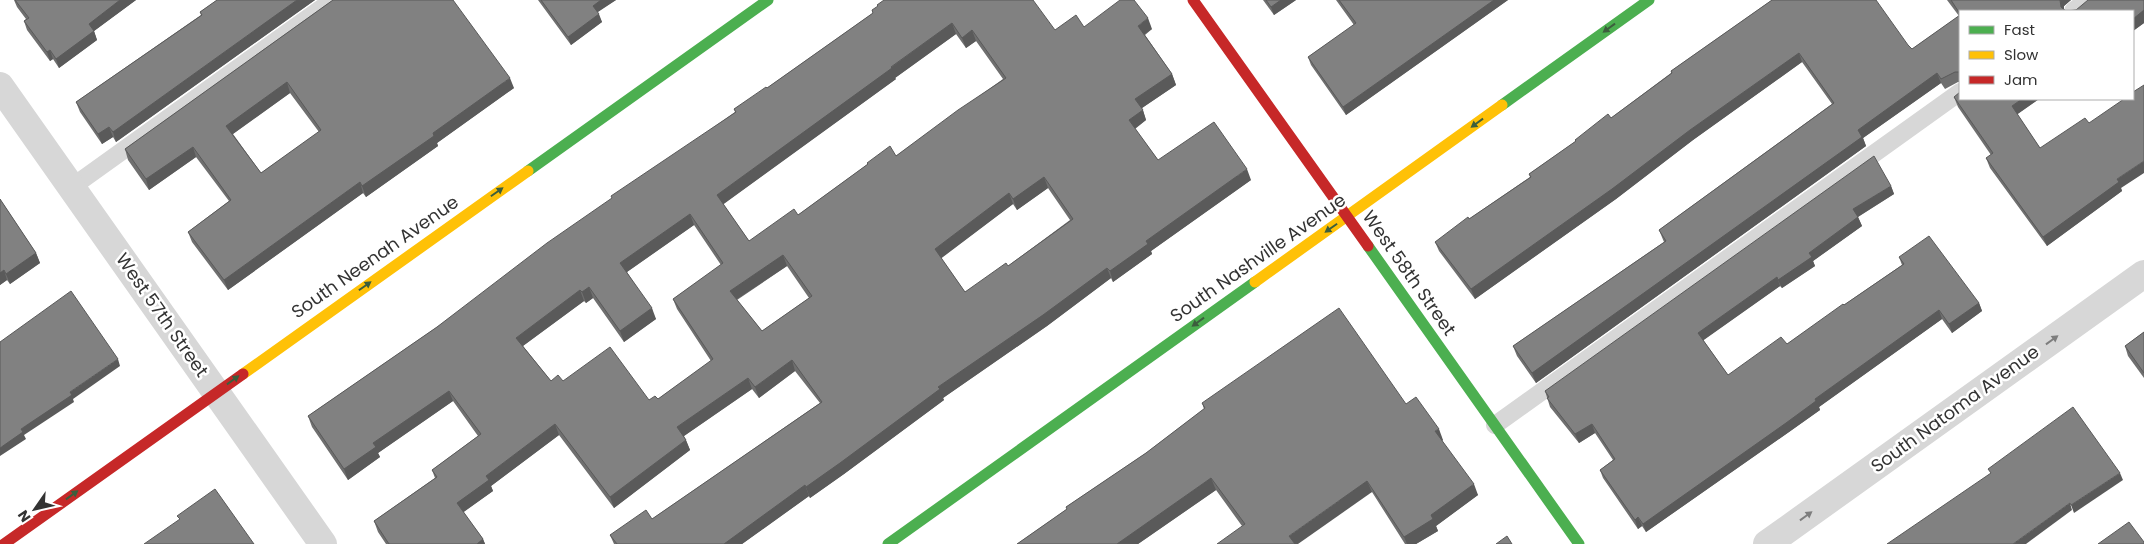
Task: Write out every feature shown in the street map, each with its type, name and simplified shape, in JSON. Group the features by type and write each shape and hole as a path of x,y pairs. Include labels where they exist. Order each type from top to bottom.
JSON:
{"street":[{"name":"South Neenah Avenue","path":"4,544 768,0"},
{"name":"South Nashville Avenue","path":"888,544 1649,0"},
{"name":"West 58th Street","path":"1201,3 1347,216 1579,544"},
{"name":"West 57th Street","path":"0,86 323,544"},
{"name":"South Natoma Avenue","path":"1766,544 2144,274"}],"lane":[{"path":"72,187 333,0"},
{"path":"2074,10 2088,0"},
{"path":"1495,424 1959,93"}],"building":[{"path":"15,0 120,0 89,24 94,31 56,59 50,50 47,52 24,21 29,18"},
{"path":"217,0 297,0 113,132 109,127 98,134 76,102 202,15 200,12"},
{"path":"333,0 453,0 510,78 433,133 434,136 362,186 360,182 224,280 188,232 231,200 193,147 146,179 125,149","holes":["287,82 321,130 261,173 226,126"]},
{"path":"541,0 601,0 593,6 599,14 568,37"},
{"path":"884,0 1033,0 1055,30 1076,15 1084,27 1120,0 1134,0 1148,18 1138,26 1172,74 1135,99 1143,110 1129,120 1158,160 1214,122 1247,169 1146,241 1148,244 1110,271 1107,268 1043,315 938,387 940,389 840,463 806,487 805,485 724,544 617,544 610,535 646,510 652,519 822,402 792,360 755,387 748,378 677,427 686,440 610,497 555,424 486,476 489,480 457,503 483,539 477,544 389,544 374,521 437,477 432,470 481,434 449,391 373,443 376,447 344,469 308,416 437,327 547,243 612,198 611,196 736,112 734,109 873,13 872,10","holes":["952,23 962,38 972,30 1006,78 958,110 896,156 890,146 798,215 794,209 749,241 717,195","1044,177 1073,219 1008,266 1006,263 965,292 935,249 1009,193 1013,199","690,214 723,263 673,299 713,359 658,399 655,396 649,400 610,347 563,381 558,375 551,381 516,338 580,290 582,292 589,287 620,331 652,308 620,263","783,255 812,296 762,331 730,291"]},
{"path":"1266,0 1281,0 1271,7"},
{"path":"1339,0 1494,0 1343,107 1308,57 1356,23"},
{"path":"1772,0 1876,0 1912,49 1959,16 1959,72 1941,79 1937,73 1858,130 1862,137 1532,373 1513,346 1666,241 1659,230 1834,103 1799,53 1471,289 1435,242 1468,217 1469,219 1531,177 1529,174 1576,141 1608,114 1611,118 1672,73 1671,71"},
{"path":"1951,0 2060,0 2061,7 2065,10 1959,10 1959,12"},
{"path":"2088,0 2144,0 2144,10 2134,18 2134,10 2076,10"},
{"path":"2144,85 2144,161 2117,179 2119,182 2043,237 1986,158 1993,153 1954,97 1959,93 1959,100 2021,100 2012,106 2040,148 2085,118 2089,123 2123,100 2134,100 2134,91"},
{"path":"1874,156 1891,186 1853,209 1858,217 1809,253 1812,257 1778,280 1777,277 1698,333 1728,375 1781,337 1787,344 1904,264 1899,257 1929,236 1979,303 1949,324 1939,310 1815,399 1816,401 1786,423 1643,524 1638,517 1635,520 1600,470 1615,459 1592,424 1575,434 1547,398 1549,397 1545,391"},
{"path":"0,199 36,253 6,274 4,270 0,273"},
{"path":"71,291 118,359 70,392 72,395 21,429 23,432 0,448 0,342"},
{"path":"1339,308 1406,404 1416,397 1439,429 1435,431 1474,484 1431,515 1433,519 1404,537 1367,481 1289,536 1295,544 1217,544 1245,524 1211,478 1117,544 1017,544 1067,509 1066,507 1146,453 1205,408 1202,403"},
{"path":"2144,332 2144,373 2125,346"},
{"path":"2073,407 2120,473 2071,505 2070,503 2013,544 1887,544 1991,473 1988,469"},
{"path":"215,489 254,544 144,544 180,519 177,516"},
{"path":"2129,522 2144,544 2098,544"},
{"path":"1507,536 1512,544 1496,544"}],"traffic: fast":[{"path":"528,171 768,0"},
{"path":"1502,105 1649,0"},
{"path":"1368,246 1579,544"},
{"path":"888,544 1255,282"}],"traffic: slow":[{"path":"1255,282 1502,105"},
{"path":"243,374 528,171"}],"traffic: jam":[{"path":"1193,0 1368,246"},
{"path":"4,544 243,374"}]}
